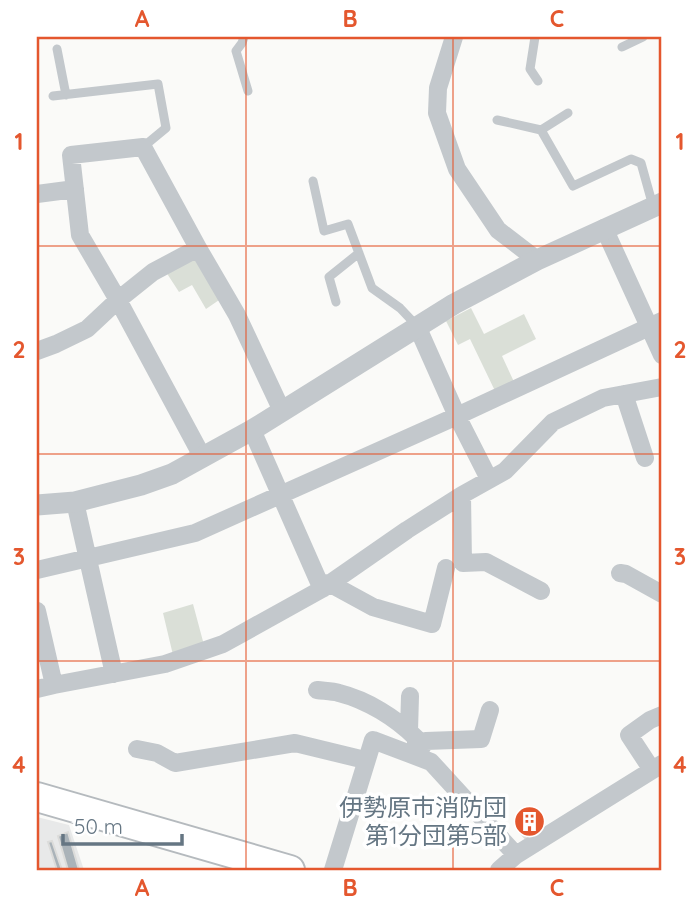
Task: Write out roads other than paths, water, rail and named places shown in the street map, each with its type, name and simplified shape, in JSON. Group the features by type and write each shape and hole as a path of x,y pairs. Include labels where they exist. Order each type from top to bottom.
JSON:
{"main road":[{"path":"37,797 290,870"}],"street":[{"path":"454,37 438,88 437,113 457,169 498,230 537,260"},
{"path":"203,458 80,235 71,155 143,147 237,315 282,411"},
{"path":"37,194 75,189"},
{"path":"37,505 75,502 172,474 252,430 454,304 537,260 658,205"},
{"path":"604,228 656,324 662,355"},
{"path":"37,351 87,329 153,272 198,248"},
{"path":"37,570 195,533 656,324"},
{"path":"417,326 457,416 489,479"},
{"path":"37,611 45,687 165,663 223,644 326,586 407,530 505,471 553,422 603,398 662,387"},
{"path":"624,394 645,458"},
{"path":"252,430 279,495 326,586 373,607 432,624 446,569"},
{"path":"462,495 463,563 486,562 541,591"},
{"path":"75,502 114,674"},
{"path":"620,573 662,594"},
{"path":"317,690 340,693 392,718 416,738 416,755"},
{"path":"409,731 410,696"},
{"path":"416,755 426,741 481,739 490,710"},
{"path":"499,870 516,855 657,767 629,735 662,715"},
{"path":"333,870 373,740 431,762 516,855"},
{"path":"137,749 157,753 174,762 295,743 365,760"}],"lane":[{"path":"244,37 236,51 248,91"},
{"path":"535,37 530,69 538,81"},
{"path":"628,42 643,37"},
{"path":"57,49 65,64 66,95"},
{"path":"143,147 166,128 157,72"},
{"path":"53,96 158,84"},
{"path":"497,120 541,130 568,113"},
{"path":"541,130 573,186"},
{"path":"562,192 631,159 641,163 658,205"},
{"path":"313,181 324,230 348,224 372,288 400,308 417,326"},
{"path":"336,302 329,277 359,253"}],"place":[{"name":"伊勢原市消防団 第1分団第5部","path":"530,822"}]}
